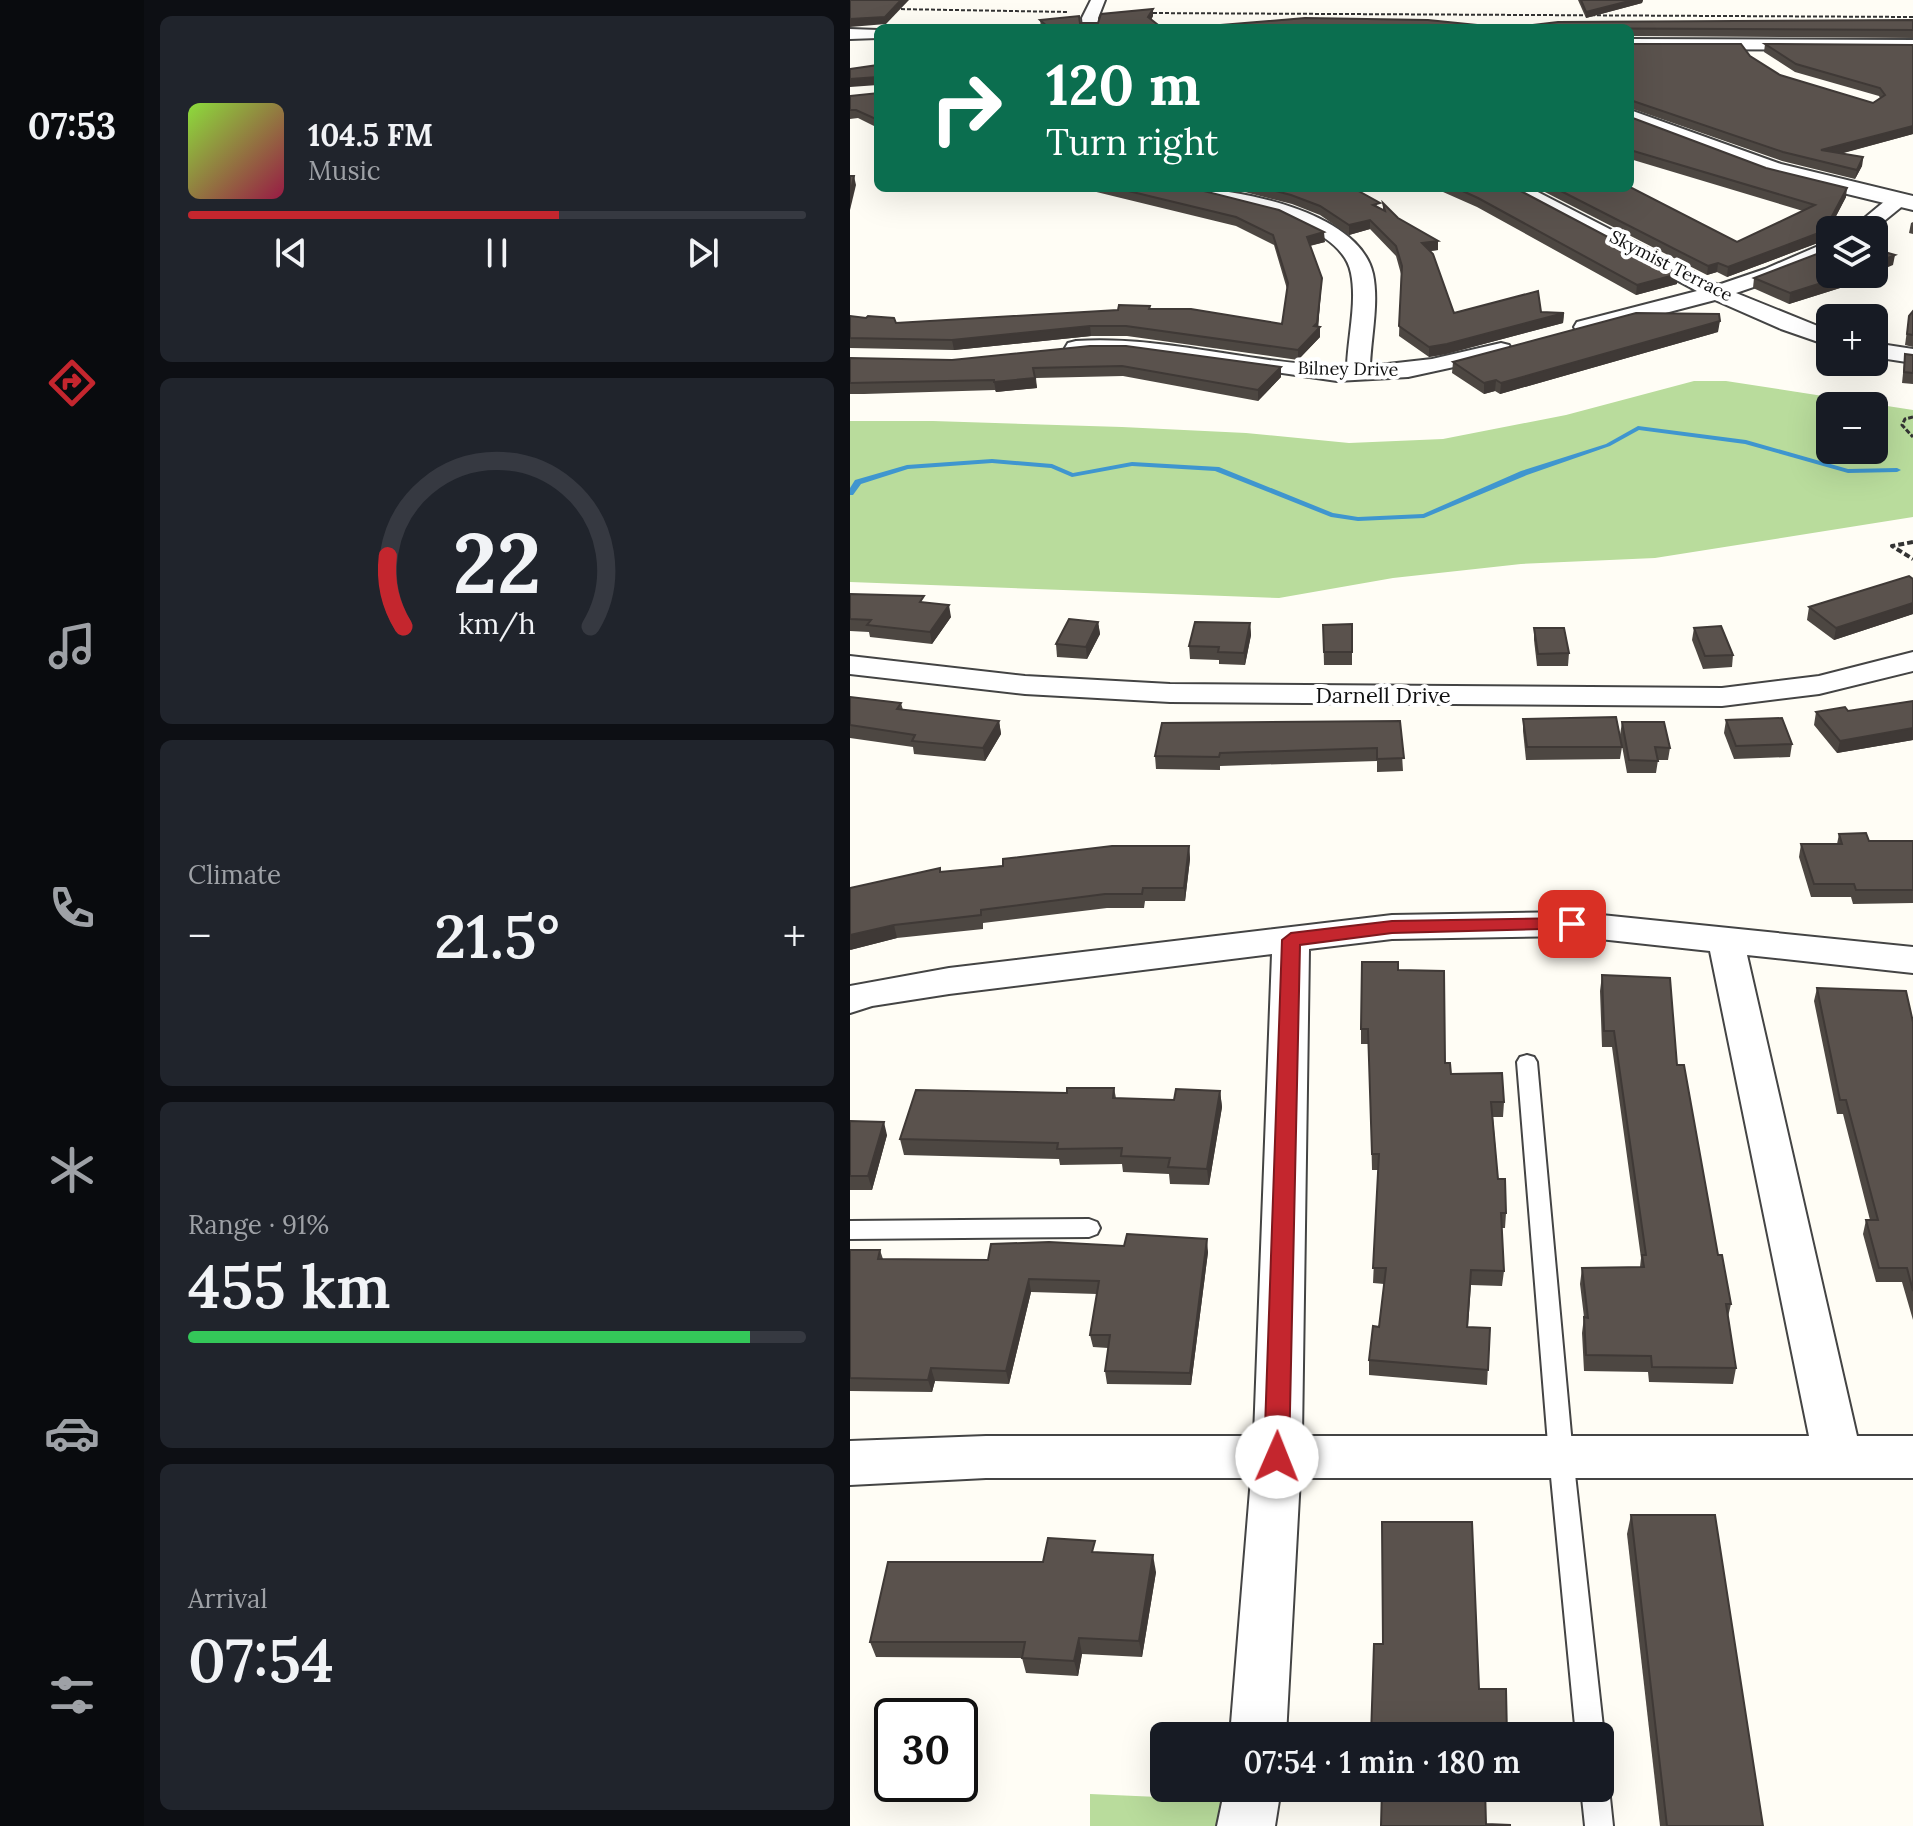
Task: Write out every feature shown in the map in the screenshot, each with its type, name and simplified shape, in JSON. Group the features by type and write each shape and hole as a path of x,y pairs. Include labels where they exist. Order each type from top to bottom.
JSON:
{"street":[{"path":"850,34 874,34"},
{"path":"1634,44 1913,45"},
{"path":"1748,44 1761,66"},
{"path":"1634,118 1741,159 1811,180 1905,201"},
{"path":"1207,192 1302,218 1331,233 1352,253 1362,271 1358,372"},
{"name":"Skymist Terrace","path":"1523,192 1570,213 1717,291 1816,335"},
{"path":"1882,216 1905,201"},
{"path":"1568,332 1717,291 1816,253"},
{"name":"Bilney Drive","path":"1060,350 1127,346 1315,372 1358,372 1449,364 1523,344"},
{"path":"1888,352 1913,356"},
{"name":"Darnell Drive","path":"850,665 1025,685 1170,693 1722,697 1784,693 1843,682 1913,661"},
{"path":"850,1000 868,994 949,981 1392,927 1572,924 1913,960"},
{"path":"1259,1722 1277,1457 1291,940"},
{"path":"1726,941 1837,1456"},
{"path":"850,1463 986,1457 1913,1457"},
{"path":"1246,1826 1250,1802"}],"lane":[{"path":"1527,1062 1561,1456 1589,1722"},
{"path":"850,1230 1089,1228"},
{"path":"1596,1802 1599,1826"}],"path":[{"path":"895,9 1093,13 1913,17"},
{"path":"1913,417 1905,419 1902,425 1913,437"},
{"path":"1913,542 1892,546 1913,559"}],"green space":[{"path":"1694,381 1726,381 1816,395 1816,464 1888,464 1888,406 1913,410 1913,517 1655,558 1521,564 1393,578 1279,598 850,582 850,421 1122,427 1246,433 1349,443 1443,439 1566,415"},
{"path":"1090,1794 1150,1797 1150,1802 1251,1802 1272,1826 1090,1826"}],"building":[{"path":"850,0 901,0 885,17 850,19"},
{"path":"1581,0 1633,0 1586,12"},
{"path":"1153,9 1148,17 1157,24 1044,24 1040,20 1079,16 1080,23 1098,23 1101,14"},
{"path":"1305,18 1428,20 1468,24 1232,24"},
{"path":"1913,20 1913,30 1634,29 1634,24 1541,24"},
{"path":"1634,44 1741,44 1750,56 1780,75 1873,103 1885,95 1880,88 1796,64 1765,44 1913,45 1913,126 1821,150 1863,157 1857,170 1783,152 1634,101"},
{"path":"874,66 874,77 850,79 850,69"},
{"path":"874,93 874,118 850,110 850,96"},
{"path":"1634,118 1766,168 1847,188 1832,216 1816,216 1816,234 1728,267 1718,263 1708,266 1563,192 1634,192 1634,189 1737,242 1815,205 1634,151"},
{"path":"1133,192 1208,192 1279,210 1324,232 1307,237 1322,278 1317,323 1314,326 1320,327 1298,350 1126,326 1090,326 952,340 850,338 850,316 894,318 896,323 1118,310 1119,305 1191,309 1282,324 1288,283 1273,235 1236,217"},
{"path":"1279,192 1360,192 1380,203 1373,205 1385,211 1383,203 1398,218 1438,241 1422,243 1433,254 1454,313 1538,291 1541,312 1564,313 1429,347 1399,326 1402,266 1396,246 1370,220 1349,225 1320,206"},
{"path":"1465,192 1523,192 1678,274 1637,285"},
{"path":"1816,254 1816,285 1790,293 1754,278"},
{"path":"1913,311 1913,335 1907,334 1909,316"},
{"path":"1636,313 1719,314 1720,321 1501,383 1496,380 1484,383 1453,362"},
{"path":"1090,346 1126,346 1281,367 1258,390 1122,366 1033,368 1035,378 994,382 850,383 850,358 952,360"},
{"path":"1905,354 1913,355 1913,373 1904,372"},
{"path":"1909,576 1913,579 1913,603 1836,628 1809,607"},
{"path":"850,594 924,596 920,602 949,605 930,632 867,625 871,620 850,619"},
{"path":"1069,619 1098,622 1086,647 1056,644"},
{"path":"1195,622 1250,623 1244,653 1218,652 1219,647 1189,646"},
{"path":"1352,624 1352,652 1324,652 1323,625"},
{"path":"1721,626 1733,655 1705,656 1694,628"},
{"path":"1534,628 1564,628 1569,653 1538,654"},
{"path":"850,697 901,703 897,709 999,721 983,748 912,741 915,735 850,725"},
{"path":"1913,701 1913,728 1840,741 1816,712 1845,707 1848,711"},
{"path":"1616,717 1622,747 1527,747 1523,719"},
{"path":"1782,718 1792,744 1736,746 1726,720"},
{"path":"1400,721 1404,758 1377,759 1377,748 1220,753 1219,757 1155,756 1162,723"},
{"path":"1622,722 1664,722 1670,748 1655,747 1658,761 1629,760"},
{"path":"1866,833 1869,841 1913,841 1913,890 1856,890 1854,884 1814,884 1801,844 1842,844 1839,834"},
{"path":"1112,846 1189,846 1184,888 1143,888 1142,894 1105,894 981,910 981,915 894,925 850,935 850,888 940,868 940,872 1003,866 1003,859"},
{"path":"1362,962 1398,962 1398,970 1444,971 1445,1063 1450,1063 1451,1074 1502,1073 1504,1102 1491,1102 1498,1179 1505,1179 1506,1213 1501,1213 1504,1271 1471,1270 1467,1327 1490,1328 1488,1370 1369,1360 1373,1326 1379,1327 1386,1268 1373,1268 1379,1154 1372,1154 1368,1029 1361,1029"},
{"path":"1602,975 1670,978 1677,1065 1684,1065 1718,1255 1722,1255 1731,1304 1726,1304 1736,1368 1652,1367 1651,1356 1586,1355 1584,1317 1588,1318 1582,1268 1644,1267 1642,1255 1646,1255 1614,1031 1604,1031"},
{"path":"1817,988 1906,991 1913,1022 1913,1291 1907,1268 1879,1268 1866,1220 1878,1220 1846,1100 1840,1100"},
{"path":"1067,1088 1114,1088 1113,1098 1174,1100 1176,1089 1220,1091 1207,1169 1168,1167 1170,1158 1121,1156 1122,1148 1057,1149 1058,1143 900,1139 916,1090 1067,1093"},
{"path":"850,1121 884,1122 868,1176 850,1176"},
{"path":"1127,1234 1207,1239 1190,1373 1105,1371 1110,1335 1090,1335 1099,1281 1029,1279 1006,1371 931,1368 928,1380 850,1378 850,1250 880,1250 878,1259 988,1260 991,1244 1049,1242 1124,1246"},
{"path":"1631,1515 1715,1515 1763,1826 1667,1826"},
{"path":"1382,1522 1472,1522 1479,1689 1506,1689 1507,1722 1371,1722 1374,1644 1383,1644"},
{"path":"1048,1538 1095,1541 1092,1552 1153,1555 1139,1641 1079,1638 1074,1661 1022,1658 1025,1642 870,1642 888,1562 1043,1562"},
{"path":"1382,1802 1485,1802 1486,1824 1510,1825 1510,1826 1381,1826"}],"waterway":[{"path":"850,493 858,482 907,467 992,461 1052,466 1072,475 1132,464 1216,469 1331,515 1358,519 1424,516 1524,473 1608,445 1638,428 1746,442 1848,471 1897,470"}],"route":[{"path":"1277,1457 1291,940 1392,927 1572,924"}]}
